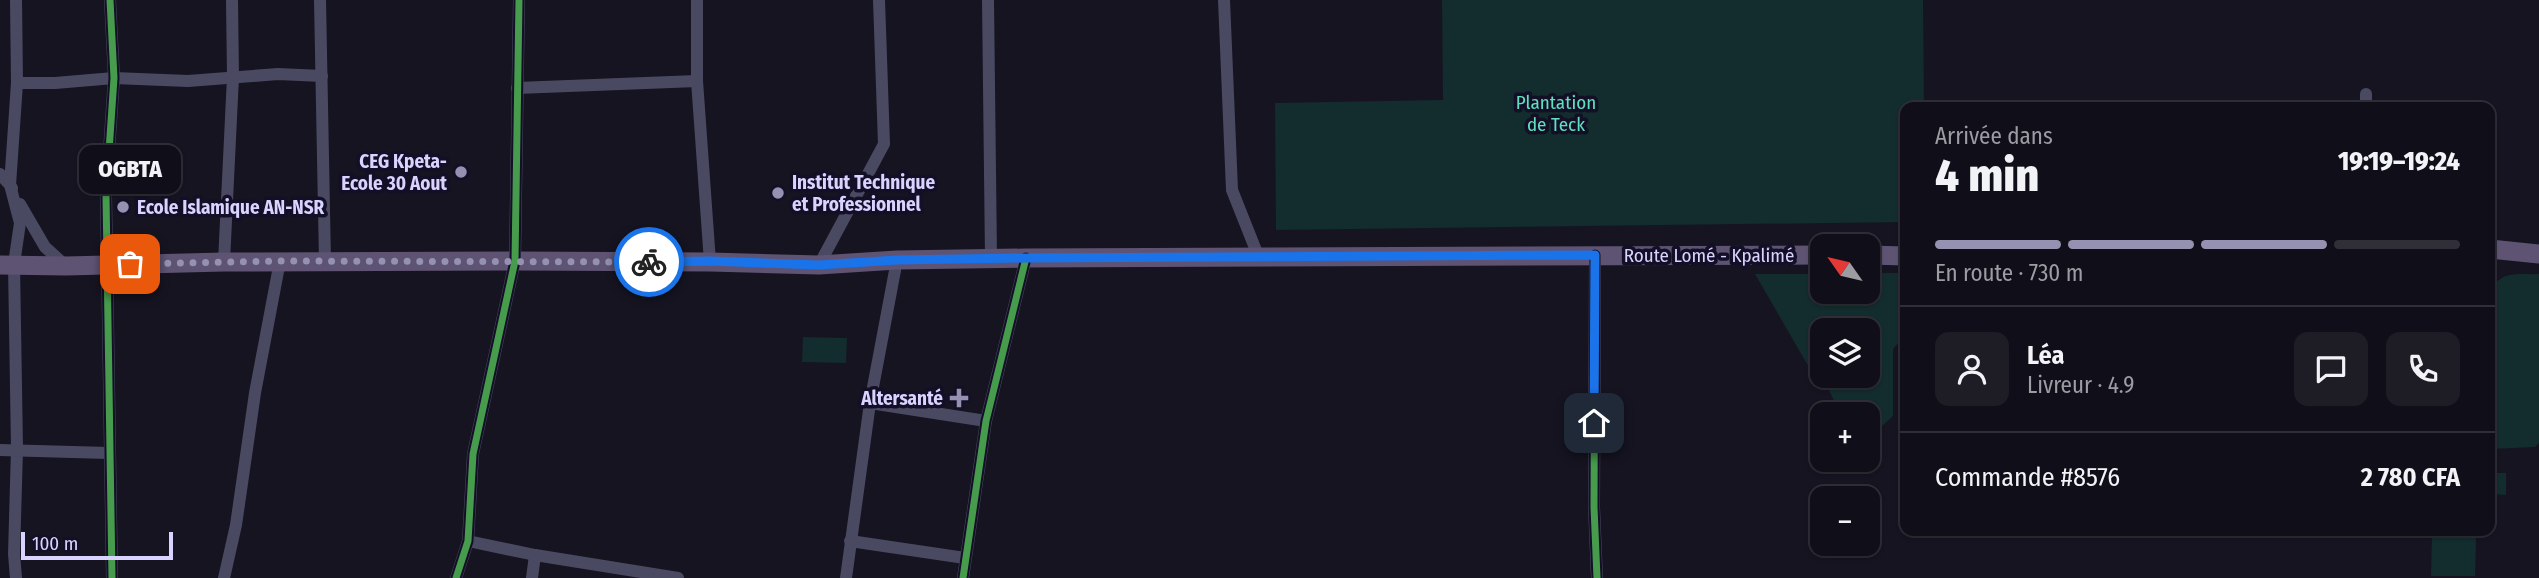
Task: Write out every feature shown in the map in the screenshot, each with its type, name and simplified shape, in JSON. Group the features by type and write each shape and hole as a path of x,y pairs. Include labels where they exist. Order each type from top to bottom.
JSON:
{"main road":[{"path":"2495,250 2539,254"},
{"name":"Route Lomé - Kpalimé","path":"7,264 66,266 279,261 710,261 819,265 991,258 1810,255"},
{"path":"1880,255 1900,256"}],"street":[{"path":"16,0 17,83 10,185 20,222 7,264 17,449 14,554 16,578"},
{"path":"110,0 114,78 106,195 112,578"},
{"path":"224,262 233,77 232,0"},
{"path":"320,0 325,262"},
{"path":"456,578 468,541 473,454 515,261 519,0"},
{"path":"683,0 698,0 697,81 710,261"},
{"path":"819,265 884,144 879,0"},
{"path":"988,0 991,258"},
{"path":"1224,0 1232,190 1259,258"},
{"path":"17,83 114,78 188,81 278,74 322,76"},
{"path":"517,88 697,81"},
{"path":"0,174 10,185 45,247 66,266"},
{"path":"1595,255 1594,507 1597,578"},
{"path":"963,578 986,421 1026,258"},
{"path":"846,578 870,402 897,260"},
{"path":"224,578 236,525 255,393 279,261"},
{"path":"870,402 986,421"},
{"path":"0,450 109,453"},
{"path":"468,541 635,575 678,578"},
{"path":"850,541 965,558"},
{"path":"0,555 14,554"},
{"path":"532,578 535,555"}],"green space":[{"name":"Plantation de Teck","path":"1442,0 1923,0 1924,102 1900,102 1900,222 1276,230 1275,103 1443,100"},
{"path":"1880,273 1900,273 1900,341 1893,349 1893,416 1880,428 1880,402 1835,402 1828,388 1880,388 1880,318 1810,318 1810,367 1755,274 1810,274 1810,304 1880,304"},
{"path":"2539,274 2539,443 2535,447 2495,449 2496,283 2510,275"},
{"path":"803,337 847,338 846,363 802,362"},
{"path":"2495,473 2506,473 2506,495 2495,494"},
{"path":"2432,536 2476,536 2475,576 2431,576"}],"cycle path":[{"path":"110,0 114,78 106,195 112,578"},
{"path":"456,578 468,541 473,454 515,261 519,0"},
{"path":"1595,255 1594,507 1597,578"},
{"path":"963,578 986,421 1026,258"}],"way so far":[{"path":"130,264 279,261 649,262"}],"place":[{"name":"CEG Kpeta- Ecole 30 Aout","path":"461,172"},
{"name":"Institut Technique et Professionnel","path":"778,193"},
{"name":"Ecole Islamique AN-NSR","path":"123,207"},
{"name":"OGBTA","path":"130,264"},
{"name":"Altersanté","path":"959,398"}],"route":[{"path":"649,262 819,265 897,260 1026,258 1595,255 1594,423"}]}
